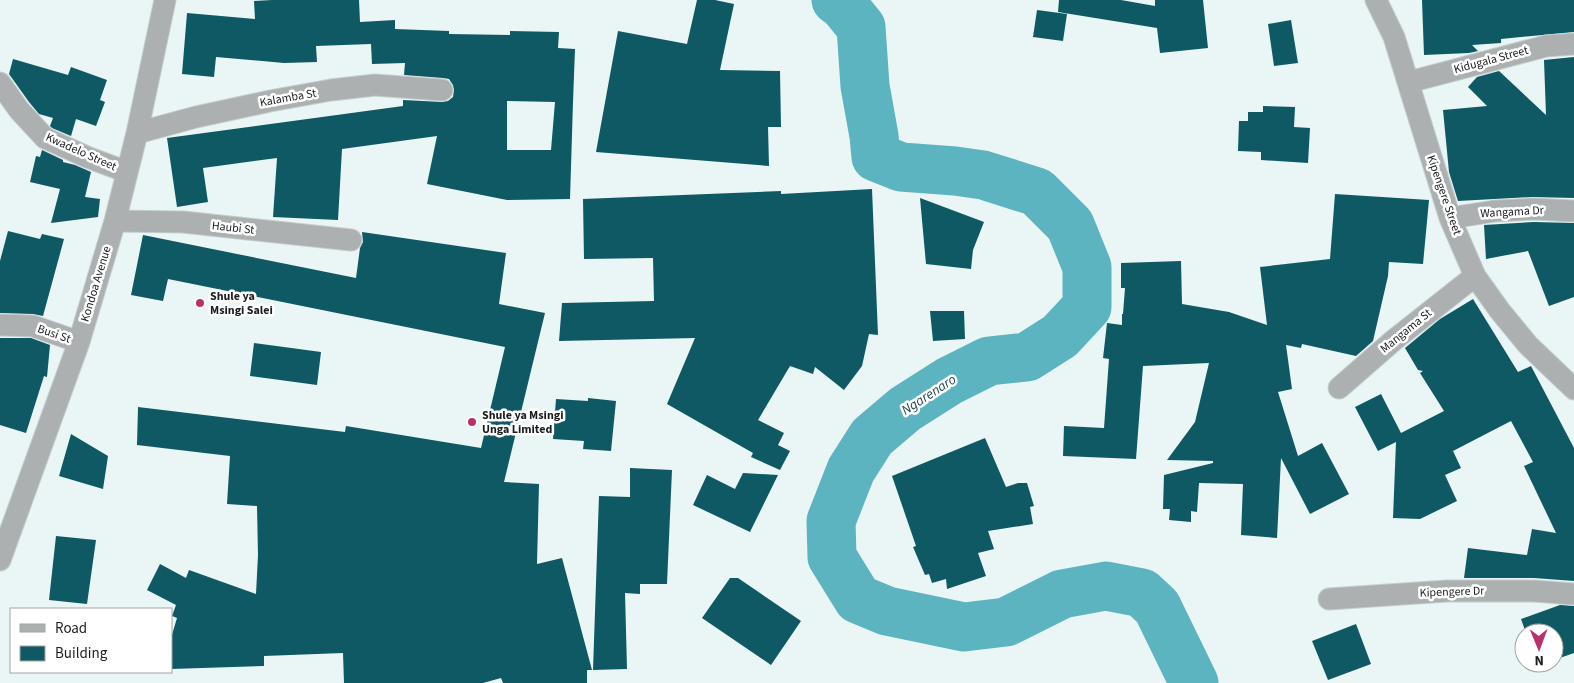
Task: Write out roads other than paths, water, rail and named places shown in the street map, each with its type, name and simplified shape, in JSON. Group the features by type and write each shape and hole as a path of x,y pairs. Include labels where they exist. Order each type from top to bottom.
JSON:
{"street":[{"name":"Kondoa Avenue","path":"0,560 79,342 115,221 137,133 165,0"},
{"name":"Kipengere Street","path":"1376,0 1394,36 1450,218 1475,276 1528,345 1574,390"},
{"name":"Kidugala Street","path":"1408,82 1546,46 1574,44"},
{"name":"Kwadelo Street","path":"0,83 19,110 45,138 127,172"},
{"name":"Kalamba St","path":"137,133 270,100 332,90 375,85 442,90"},
{"name":"Wangama Dr","path":"1450,218 1495,211 1534,209 1574,211"},
{"name":"Haubi St","path":"115,221 183,222 351,240"},
{"name":"Mangama St","path":"1339,388 1394,340 1475,276"},
{"name":"Busi St","path":"0,325 33,326 79,342"},
{"name":"Kipengere Dr","path":"1329,599 1447,591 1534,591 1574,594"}],"waterway":[{"name":"Ngarenaro","path":"836,0 843,5 861,27 865,86 876,157 901,167 983,175 1037,192 1070,225 1087,267 1087,307 1060,336 1027,357 989,361 949,381 905,409 872,437 851,470 831,521 832,557 858,599 887,611 964,627 1006,622 1062,594 1106,586 1142,593 1157,607 1194,683"}],"place":[{"name":"Shule ya Msingi Salei","path":"200,303"},
{"name":"Shule ya Msingi Unga Limited","path":"472,422"}]}
